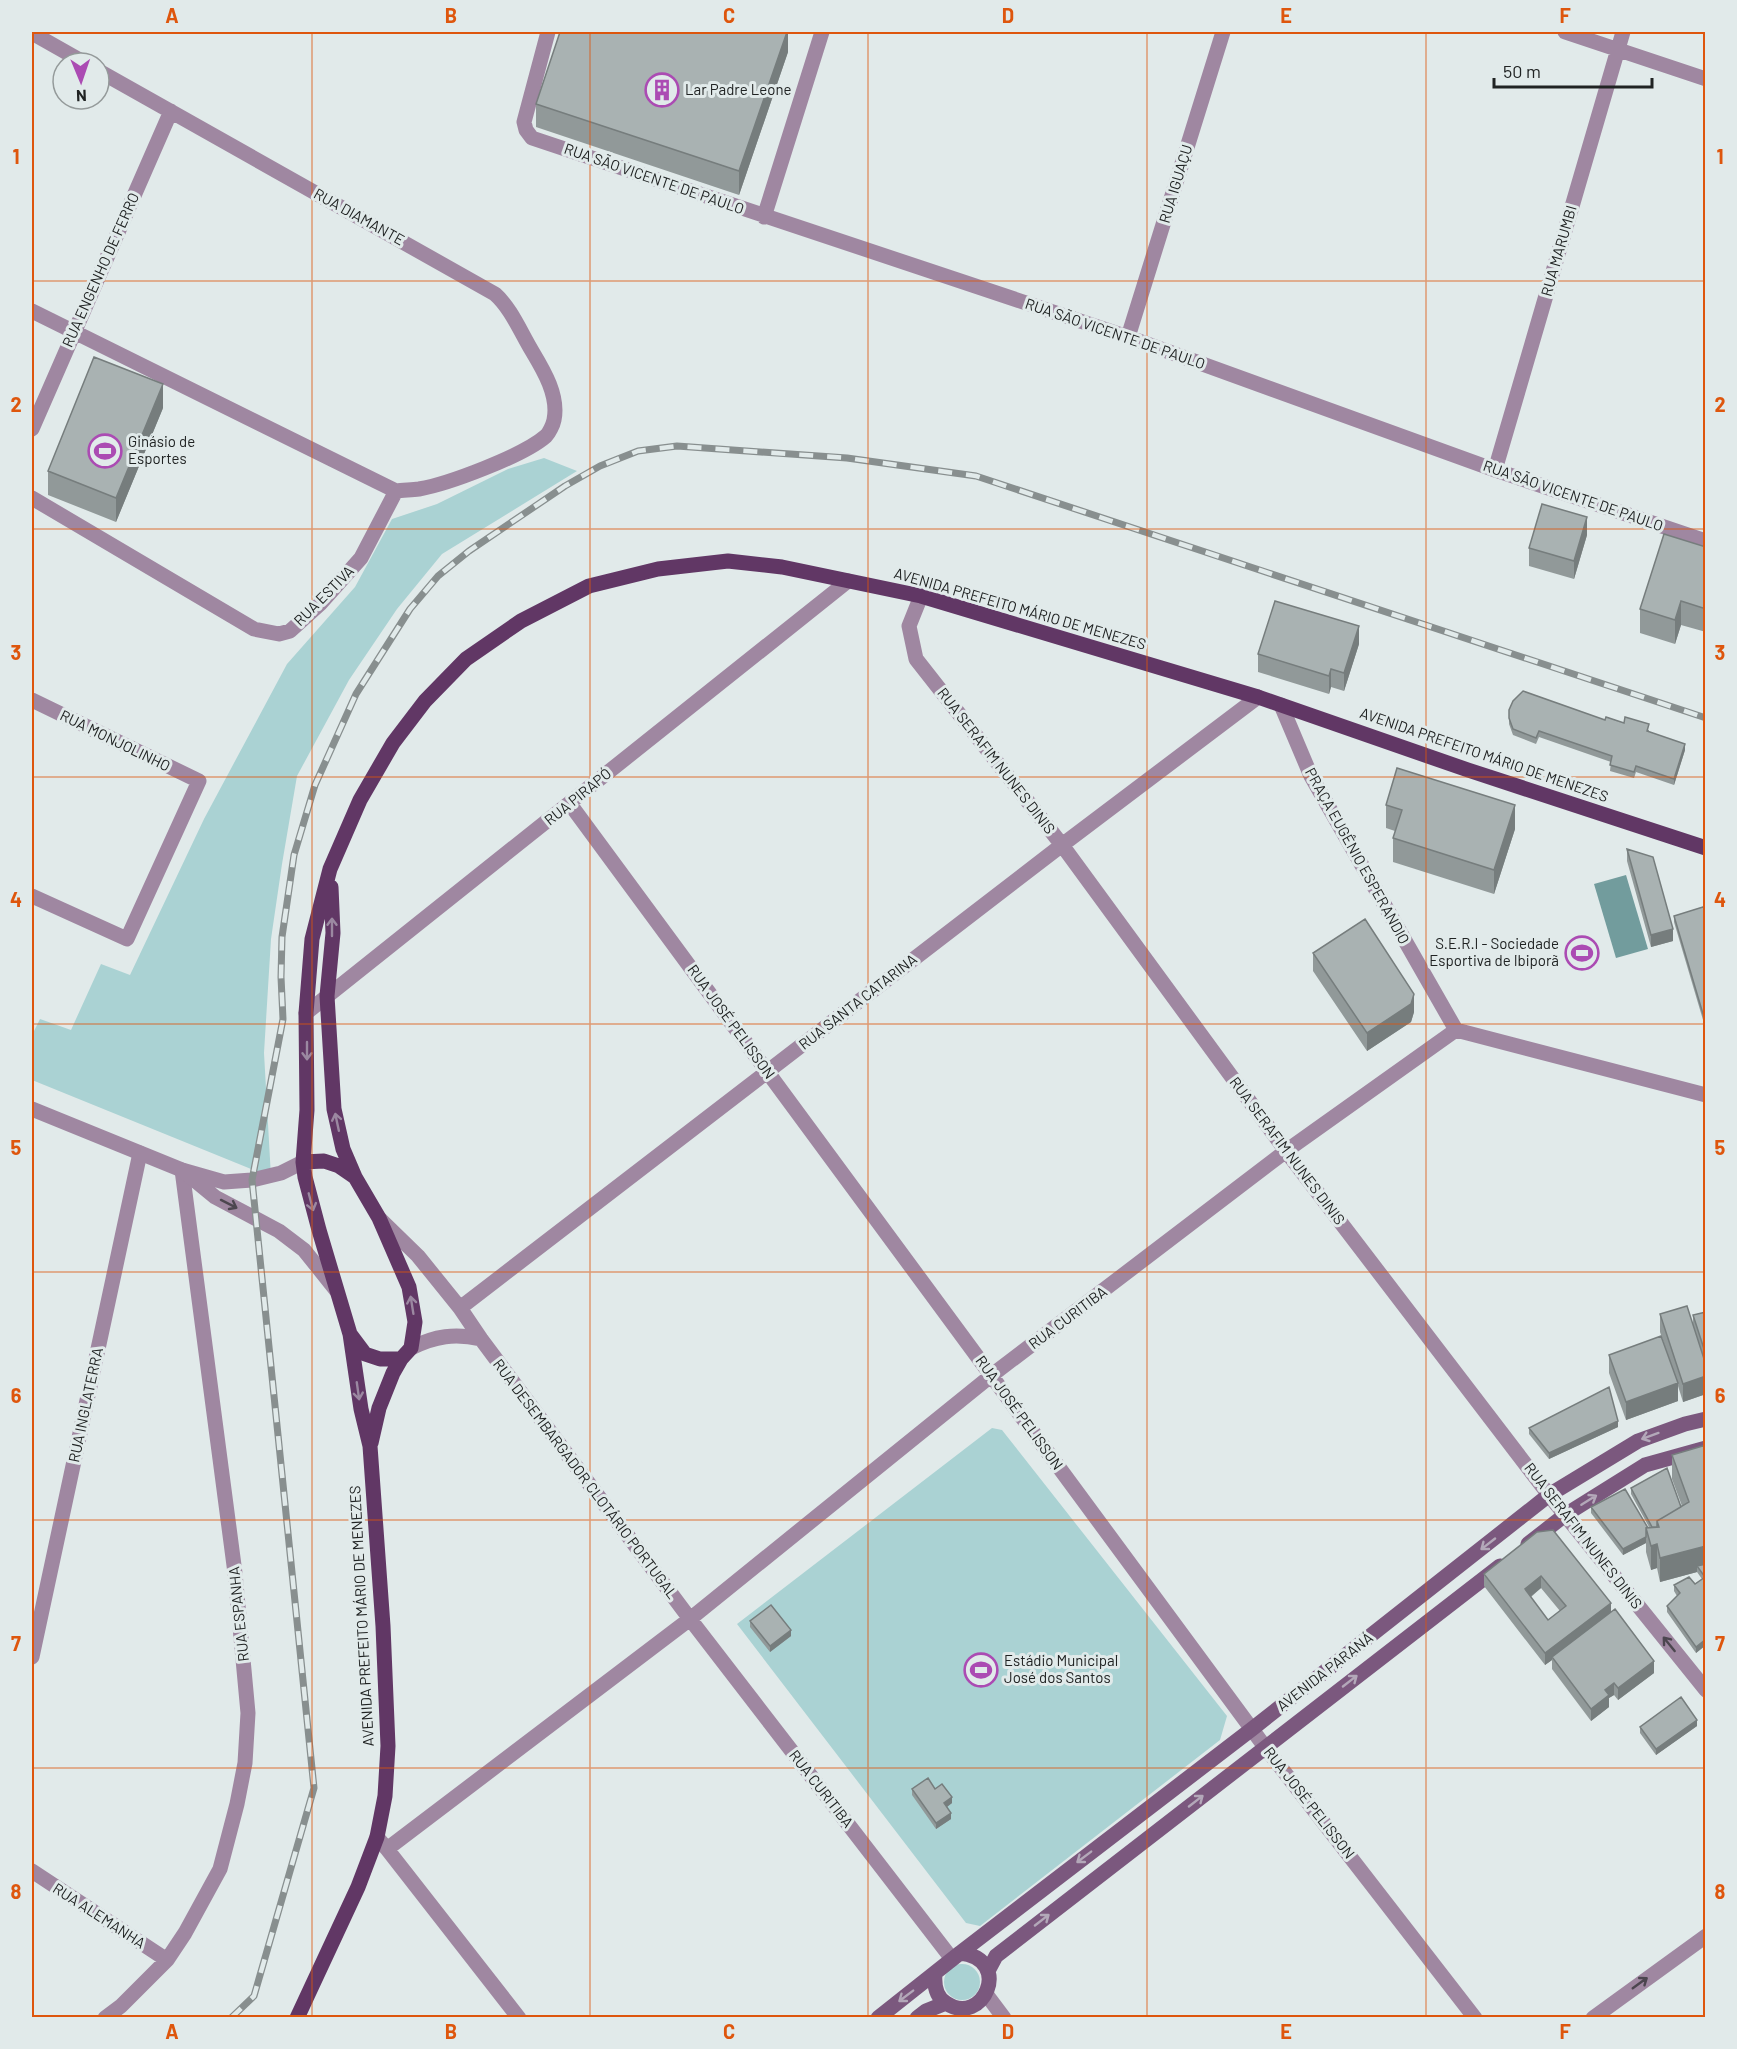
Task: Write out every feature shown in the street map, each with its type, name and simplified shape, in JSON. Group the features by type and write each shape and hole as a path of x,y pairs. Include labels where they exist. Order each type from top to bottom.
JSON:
{"main road":[{"name":"AVENIDA PREFEITO MÁRIO DE MENEZES","path":"297,2017 358,1887 382,1843 388,1746 383,1626 370,1446 361,1409 350,1334 319,1230 303,1162 307,1110 306,1012 312,939 330,869 360,800 393,743 426,701 466,659 521,621 589,586 658,569 728,561 782,567 921,596 1258,698 1706,848"},
{"name":"AVENIDA PREFEITO MÁRIO DE MENEZES","path":"330,869 333,933 327,996 334,1109 343,1149 355,1177 379,1218 409,1287 415,1322 406,1353 393,1372 379,1408 370,1446"},
{"path":"303,1162 324,1161 339,1166 355,1177"},
{"path":"350,1334 365,1354 380,1359 406,1353"},
{"name":"AVENIDA PARANÁ","path":"878,2018 1252,1729 1549,1495 1638,1441 1706,1419"},
{"name":"AVENIDA PARANÁ","path":"988,1971 996,1956 1565,1515 1645,1465 1706,1448"},
{"path":"917,2018 926,2011 975,2005 986,1994 989,1986 988,1971 977,1958 956,1956"},
{"path":"935,1974 936,1991 951,2009"}],"street":[{"name":"RUA SÃO VICENTE DE PAULO","path":"547,32 524,122 532,138 1128,337 1495,470 1706,541"},
{"path":"764,217 822,32"},
{"name":"RUA IGUAÇU","path":"1128,337 1223,32"},
{"path":"1565,32 1706,79"},
{"name":"RUA MARUMBI","path":"1495,470 1623,32"},
{"path":"32,33 64,51"},
{"name":"RUA DIAMANTE","path":"111,78 495,294 501,300 550,387 554,401 554,420 548,434 533,446 504,460 441,483 419,489 396,491"},
{"name":"RUA ENGENHO DE FERRO","path":"32,429 171,111"},
{"path":"32,311 396,491"},
{"name":"RUA ESTIVA","path":"32,498 254,629 279,634 290,631 320,604 351,570 371,541 396,491"},
{"name":"RUA PIRAPÓ","path":"306,1012 848,581"},
{"name":"RUA SERAFIM NUNES DINIS","path":"921,596 909,626 916,659 1062,845 1286,1151 1549,1495 1706,1690"},
{"name":"RUA SANTA CATARINA","path":"460,1308 1062,845 1258,698"},
{"name":"RUA MONJOLINHO","path":"32,700 199,781 127,939 32,896"},
{"name":"PRAÇA EUGÊNIO ESPERANDIO","path":"1281,705 1311,776 1456,1030"},
{"name":"RUA JOSÉ PELISSON","path":"570,804 1265,1747 1475,2018"},
{"path":"1456,1030 1706,1095"},
{"name":"RUA CURITIBA","path":"382,1843 690,1619 992,1375 1286,1151 1456,1030"},
{"path":"32,1109 182,1170 224,1182 252,1180 281,1173 303,1162"},
{"name":"RUA INGLATERRA","path":"32,1657 140,1153"},
{"path":"182,1170 215,1197 279,1231 304,1250 339,1293"},
{"name":"RUA ESPANHA","path":"105,2018 121,2006 167,1960 185,1933 220,1869 237,1804 245,1763 249,1722 235,1573 182,1170"},
{"name":"RUA DESEMBARGADOR CLOTÁRIO PORTUGAL","path":"379,1218 418,1256 460,1308 690,1619"},
{"path":"406,1353 428,1340 448,1335 464,1335 481,1339"},
{"name":"RUA CURITIBA","path":"690,1619 956,1956"},
{"path":"382,1843 519,2018"},
{"name":"RUA ALEMANHA","path":"32,1871 167,1960"},
{"path":"1593,2018 1706,1936"},
{"path":"986,1994 1004,2018"}],"shaded area":[{"path":"544,458 577,471 442,554 397,609 349,680 297,776 271,939 264,1053 271,1177 32,1080 32,1035 40,1019 71,1030 101,964 130,975 204,819 287,664 355,587 392,519 437,504 508,469"},
{"path":"1626,875 1648,949 1616,958 1594,884"},
{"name":"Estádio Municipal José dos Santos","path":"992,1428 1002,1430 1227,1716 1220,1740 980,1926 966,1923 737,1624"},
{"path":"962,1964 975,1969 980,1982 975,1995 962,2000 949,1995 944,1982 949,1969"}],"building":[{"name":"Lar Padre Leone","path":"560,32 787,32 739,171 536,104"},
{"name":"Ginásio de Esportes","path":"94,357 163,384 116,498 48,471"},
{"path":"1542,504 1587,517 1574,561 1529,548"},
{"path":"1664,534 1706,547 1706,609 1681,601 1675,620 1640,609"},
{"path":"1275,601 1359,626 1344,673 1331,669 1329,676 1258,654"},
{"path":"1523,691 1605,720 1606,717 1624,723 1625,717 1649,724 1647,731 1685,744 1674,779 1636,766 1634,772 1610,765 1612,756 1539,731 1536,738 1513,729 1509,710 1513,701"},
{"path":"1397,768 1515,805 1494,870 1393,838 1402,810 1386,805"},
{"path":"1627,849 1653,857 1673,929 1651,935"},
{"path":"1706,906 1706,1024 1674,916"},
{"path":"1365,919 1414,994 1411,1004 1367,1033 1313,953"},
{"path":"1687,1306 1706,1365 1706,1376 1683,1384 1660,1314"},
{"path":"1706,1312 1706,1355 1693,1315"},
{"path":"1661,1336 1678,1383 1626,1402 1609,1355"},
{"path":"1609,1387 1618,1421 1549,1453 1529,1428"},
{"path":"1706,1445 1706,1546 1660,1558 1657,1544 1651,1546 1646,1528 1659,1527 1657,1521 1689,1502 1672,1455"},
{"path":"1667,1468 1681,1507 1657,1521 1657,1527 1652,1527 1631,1488"},
{"path":"1625,1489 1648,1528 1646,1528 1646,1537 1623,1549 1591,1507"},
{"path":"1553,1530 1611,1603 1545,1653 1484,1574 1537,1532","holes":["1541,1576 1566,1606 1548,1620 1525,1589"]},
{"path":"1706,1564 1706,1639 1696,1647 1667,1606 1680,1593 1674,1585 1689,1577 1695,1584 1705,1577 1697,1566"},
{"path":"771,1605 791,1630 770,1646 750,1621"},
{"path":"1615,1609 1654,1661 1618,1688 1614,1683 1605,1690 1609,1695 1591,1709 1552,1657"},
{"path":"1681,1697 1697,1720 1656,1749 1640,1727"},
{"path":"928,1778 935,1789 942,1784 952,1797 944,1803 951,1813 936,1823 912,1789"}],"railway":[{"path":"231,2018 254,1996 314,1788 252,1180 283,1019 282,937 294,855 315,785 356,694 410,609 438,576 469,551 565,486 600,466 638,451 677,446 847,458 976,476 1706,718"}],"place":[{"name":"Lar Padre Leone","path":"662,90"},
{"name":"Ginásio de Esportes","path":"105,451"},
{"name":"S.E.R.I - Sociedade Esportiva de Ibiporã","path":"1582,953"},
{"name":"Estádio Municipal José dos Santos","path":"981,1670"}]}
